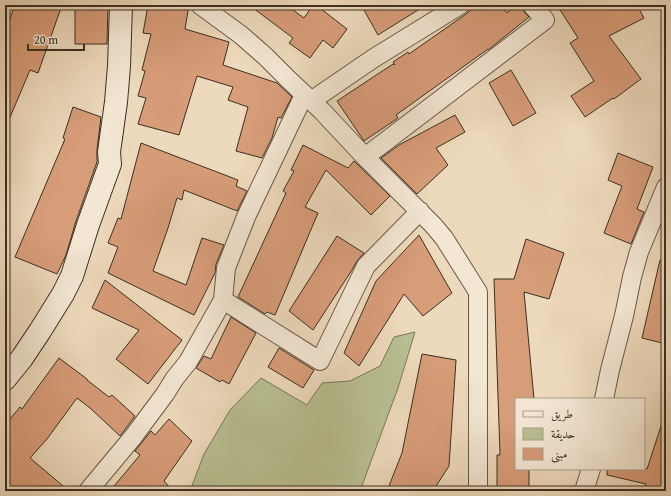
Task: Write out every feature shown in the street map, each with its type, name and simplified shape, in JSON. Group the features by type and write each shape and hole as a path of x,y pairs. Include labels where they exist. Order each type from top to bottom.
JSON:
{"main road":[{"path":"5,379 22,358 40,331 63,294 72,276 88,225 110,164 109,152 119,66 121,5"}],"street":[{"path":"200,5 241,35 265,56 322,111 365,157 433,224 444,238 478,292 478,491"},
{"path":"88,491 133,437 188,362 223,300 226,268 246,217 308,98 460,5"},
{"path":"365,157 545,20 532,5"},
{"path":"604,398 639,252 666,187"},
{"path":"223,300 320,361 366,266 420,211"},
{"path":"584,491 591,470"}],"green space":[{"path":"415,332 398,388 360,491 190,491 204,454 230,410 261,378 307,405 322,383 350,381 380,366 394,337"}],"building":[{"path":"15,5 62,5 38,73 30,70 5,129 5,32"},
{"path":"75,5 108,5 107,44 75,44"},
{"path":"148,5 189,5 185,29 229,42 223,65 277,83 292,97 281,118 278,117 272,138 262,158 236,151 248,107 228,100 233,87 197,76 179,135 138,124 146,98 138,96 145,71 142,70 151,34 143,33"},
{"path":"249,5 286,5 304,18 313,5 316,5 347,29 333,48 323,40 310,58 289,43 293,38"},
{"path":"373,5 426,5 378,35 364,10"},
{"path":"477,5 501,5 507,13 516,5 522,5 524,12 529,17 488,50 396,115 398,118 364,141 337,101 393,64 395,65 393,62 408,52 409,54"},
{"path":"557,5 637,5 644,18 609,36 641,79 614,99 613,98 585,117 571,96 594,81 570,43 578,38"},
{"path":"511,70 536,113 513,126 489,83"},
{"path":"73,107 101,117 97,162 76,221 66,255 57,274 15,257 65,139 63,138"},
{"path":"455,115 465,132 436,148 448,165 417,194 381,158 399,145"},
{"path":"141,143 238,180 236,186 247,191 237,211 184,190 182,200 177,198 153,271 186,285 202,238 224,245 216,264 215,273 194,315 108,273 118,247 108,243 118,218 121,219"},
{"path":"303,145 348,168 354,161 390,196 371,215 326,170 305,207 318,213 275,315 267,312 265,314 238,297 286,193 283,191 294,171 291,170"},
{"path":"618,153 653,167 637,209 644,212 631,244 604,233 622,186 608,180"},
{"path":"419,235 452,293 423,316 404,294 359,366 344,353 376,281"},
{"path":"337,236 364,253 357,261 313,330 289,311"},
{"path":"526,239 564,253 549,299 524,292 534,398 515,398 515,470 529,470 529,491 497,491 497,455 500,455 494,279 514,279"},
{"path":"660,260 666,261 666,344 642,338"},
{"path":"105,280 182,340 148,384 116,359 139,330 92,308"},
{"path":"231,317 256,333 229,384 222,380 220,382 196,368 204,356 211,359"},
{"path":"279,348 314,370 303,388 268,367"},
{"path":"422,354 456,360 449,466 433,491 387,491 402,453"},
{"path":"59,358 109,397 112,395 135,416 120,436 77,398 47,439 30,458 69,491 5,491 5,425 20,407 22,409"},
{"path":"169,419 192,441 164,481 173,491 110,491 140,455 135,451 151,431 155,435"},
{"path":"663,420 666,420 666,491 644,491 646,484 607,475 607,470 647,469"}]}
